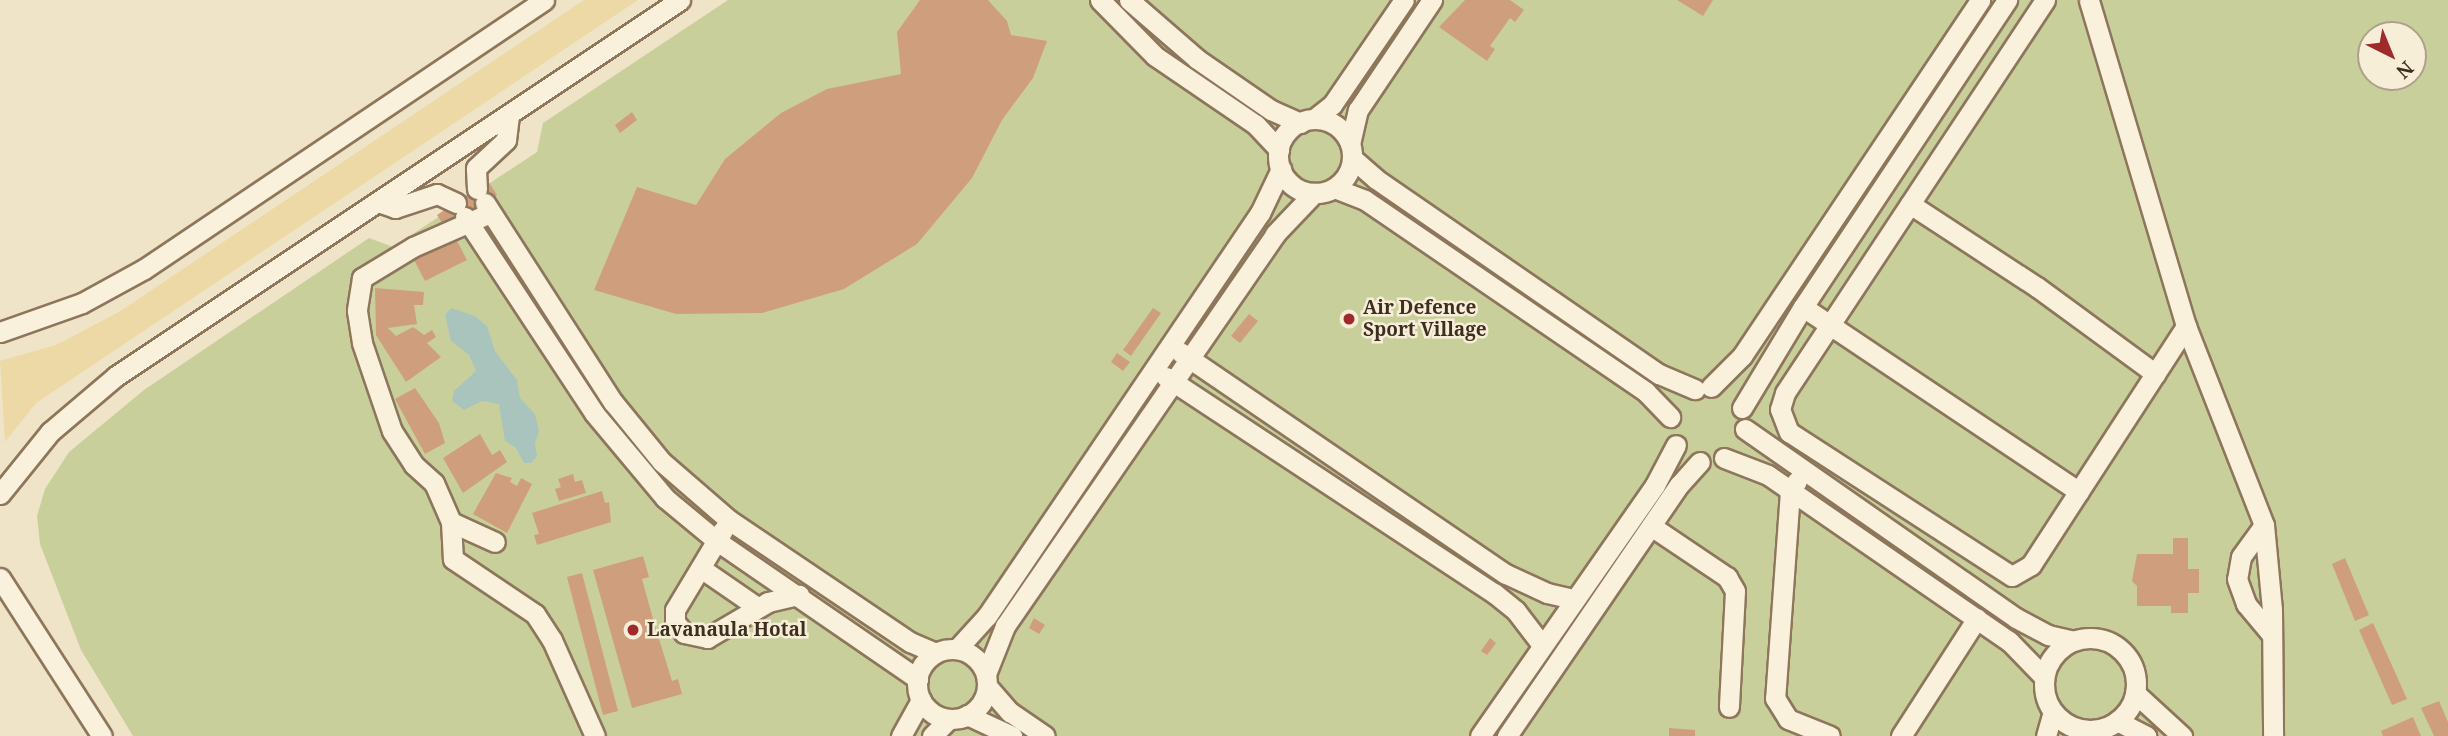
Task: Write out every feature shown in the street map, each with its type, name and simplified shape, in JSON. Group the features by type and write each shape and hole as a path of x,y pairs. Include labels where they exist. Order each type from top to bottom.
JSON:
{"street":[{"path":"0,332 82,303 144,269 544,0"},
{"path":"0,494 37,446 93,393 680,0"},
{"path":"1100,0 1155,56 1256,125 1280,160 1293,186 1314,193"},
{"path":"1129,0 1197,59 1271,110 1307,121 1336,125 1351,151 1376,179 1659,374 1730,394 1742,408 1745,429 1738,446 1724,458"},
{"path":"509,115 506,140 476,168 484,202 626,420 682,482 729,520 909,642 936,653 957,649 987,616 1260,213 1280,160 1283,139 1332,106 1404,0"},
{"path":"932,736 981,703 1005,626 1275,234 1314,193 1334,188 1343,181 1358,110 1432,0"},
{"path":"1670,418 1682,397 1703,388 1746,350 1980,0"},
{"path":"1742,408 1803,307 1937,110 2007,0"},
{"path":"2045,0 1782,400 1781,418 1797,437 2012,576 2028,570 2186,326"},
{"path":"2089,0 2186,326 2264,524 2272,635 2273,736"},
{"path":"1937,110 1963,125"},
{"path":"1334,188 1358,195 1646,392 1670,418 1676,445 1662,475 1480,736"},
{"path":"378,202 395,208 437,194 464,215 609,434 665,498 717,541 918,679"},
{"path":"484,202 362,278 357,291 362,344 380,390 386,419 410,460 434,483 451,522 451,548 456,563 524,603 545,626 595,736"},
{"path":"1910,204 2037,287 2156,374"},
{"path":"1803,307 2079,492"},
{"path":"1162,357 1191,358 1506,574 1547,593 1574,599"},
{"path":"1162,357 1174,384 1261,437 1500,598 1542,645"},
{"path":"1745,429 2026,625 2073,641"},
{"path":"1676,445 1700,462"},
{"path":"1507,736 1651,526 1700,462 1724,458 1752,466 1977,618 2019,649 2044,677"},
{"path":"1803,472 1790,491 1775,698 1788,719 1829,736"},
{"path":"729,520 675,610 676,622 690,638 717,634 757,607 799,595"},
{"path":"451,522 495,542"},
{"path":"2264,524 2241,557 2237,579 2246,604 2272,635"},
{"path":"1651,526 1727,577 1735,591 1728,707"},
{"path":"702,569 757,607"},
{"path":"0,579 102,736"},
{"path":"1901,736 1977,618"},
{"path":"2097,638 2125,654 2134,670 2135,693 2117,721 2103,728 2076,733 2053,712 2045,695 2044,677 2059,650 2073,641 2097,638"},
{"path":"957,649 978,660 986,680 1010,712 1045,736"},
{"path":"936,653 918,679 921,700 932,713 958,717 1012,736"},
{"path":"2135,693 2182,736"},
{"path":"901,736 921,700"},
{"path":"2046,736 2053,712"},
{"path":"2117,721 2146,736"}],"green space":[{"name":"Air Defence Sport Village","path":"728,0 2448,0 2448,736 133,736 81,650 40,544 37,516 45,489 69,452 144,390 369,238 393,247 537,152 543,123"}],"sand":[{"path":"584,0 638,0 36,403 5,442 0,361 56,345 119,312"}],"water":[{"path":"451,308 475,316 487,326 495,351 517,380 520,398 535,414 539,431 535,444 537,456 531,463 524,463 516,448 505,441 499,404 482,401 464,410 452,401 454,391 476,371 469,355 451,341 445,315"}],"building":[{"path":"920,0 988,0 1007,21 1011,35 1047,41 1033,78 1002,120 972,178 917,244 844,289 762,313 676,314 594,290 637,187 696,205 725,159 781,113 827,89 901,74 897,32"},
{"path":"1465,0 1510,0 1524,10 1515,22 1510,18 1490,46 1495,49 1487,61 1439,27"},
{"path":"1677,0 1713,0 1703,16"},
{"path":"632,112 637,120 620,133 615,125"},
{"path":"488,181 497,195 446,229 437,215"},
{"path":"455,237 467,260 425,281 413,258"},
{"path":"375,288 424,292 423,305 414,305 417,324 388,328 396,336 413,327 424,335 432,330 436,337 427,343 441,357 406,382 376,335"},
{"path":"1153,308 1161,313 1131,356 1123,350"},
{"path":"1249,314 1258,321 1240,343 1231,336"},
{"path":"1117,353 1130,362 1123,371 1111,362"},
{"path":"415,388 439,423 445,443 425,454 395,399"},
{"path":"480,434 492,455 500,450 507,462 463,493 443,458"},
{"path":"496,473 512,478 510,482 517,486 521,478 532,484 507,533 473,514"},
{"path":"573,474 575,482 582,480 586,493 559,501 555,489 561,487 558,479"},
{"path":"602,491 605,503 609,502 611,522 537,545 534,535 539,534 532,513"},
{"path":"2173,538 2188,538 2188,569 2199,569 2199,593 2188,593 2188,613 2171,613 2171,606 2137,606 2137,586 2132,581 2137,554 2173,554"},
{"name":"Lavanaula Hotal","path":"643,556 649,577 642,579 655,626 672,681 678,679 682,694 632,708 593,570"},
{"path":"2345,558 2369,615 2355,621 2332,564"},
{"path":"582,573 618,711 603,715 567,577"},
{"path":"1034,618 1045,625 1039,634 1029,628"},
{"path":"2373,623 2407,699 2392,705 2359,630"},
{"path":"1490,638 1496,643 1487,655 1481,651"},
{"path":"2439,701 2448,722 2448,736 2434,736 2421,708"},
{"path":"2413,717 2421,736 2383,736 2381,731"},
{"path":"1669,728 1695,730 1695,736 1669,736"}],"place":[{"name":"Air Defence Sport Village","path":"1349,319"},
{"name":"Lavanaula Hotal","path":"633,630"}]}
